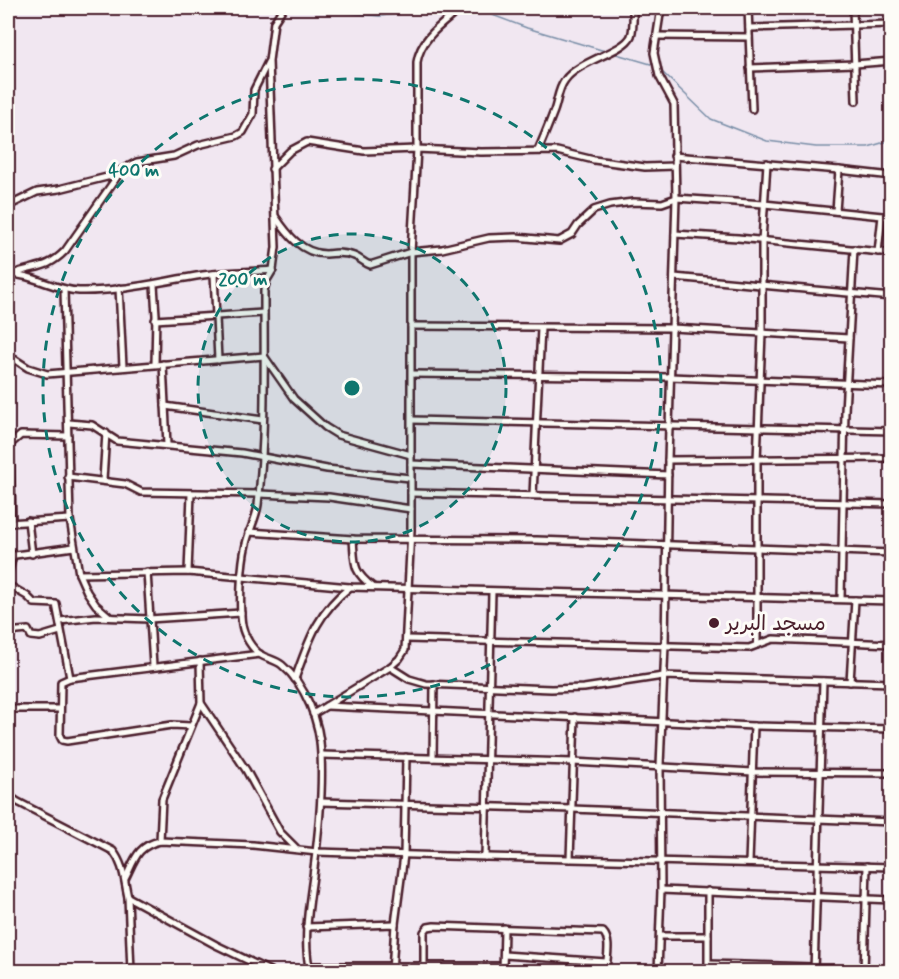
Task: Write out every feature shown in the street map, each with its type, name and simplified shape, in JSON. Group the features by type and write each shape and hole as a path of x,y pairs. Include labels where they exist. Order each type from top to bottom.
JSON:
{"street":[{"path":"283,8 274,22 269,61 276,247 273,270 264,291 263,456 258,508 245,545 241,613 242,628 248,642 260,654 280,663 295,679 313,714 319,732 321,802 306,927 309,969 503,969 504,928"},
{"path":"313,714 390,667 405,650 411,508 411,252 417,149 417,62 419,49 431,33 461,8"},
{"path":"538,150 555,107 559,89 567,77 593,59 628,40 632,35 633,8"},
{"path":"658,972 661,890 660,766 676,198 674,104 663,85 654,53 661,8"},
{"path":"748,8 752,109"},
{"path":"853,8 856,101"},
{"path":"749,28 854,27 891,24"},
{"path":"657,36 749,37"},
{"path":"8,206 37,192 69,187 120,172 137,162 174,156 198,145 236,136 243,132 253,114 254,90 269,61"},
{"path":"750,68 891,61"},
{"path":"272,170 290,151 307,142 364,151 417,149 481,152 557,151 594,160 645,167 675,166"},
{"path":"674,156 891,176"},
{"path":"757,645 756,501 762,333 762,241 767,163"},
{"path":"836,211 839,170"},
{"path":"9,274 49,264 57,259 120,172"},
{"path":"274,215 295,242 310,251 354,256 370,265 411,252 442,249 489,238 516,237 559,241 572,234 594,210 633,202 662,203 676,198 891,216"},
{"path":"878,252 882,216"},
{"path":"675,234 891,253"},
{"path":"841,599 844,431 854,249"},
{"path":"9,274 78,291 154,285 214,274 273,270"},
{"path":"214,274 218,360"},
{"path":"674,276 891,297"},
{"path":"154,285 155,364"},
{"path":"119,288 123,368"},
{"path":"64,289 70,519 79,574 87,592 110,617"},
{"path":"155,320 264,313"},
{"path":"411,326 672,328 849,338"},
{"path":"533,495 541,328"},
{"path":"8,355 40,373 65,373 264,356"},
{"path":"264,356 294,399 325,428 338,435 411,455"},
{"path":"164,364 167,445"},
{"path":"412,374 670,377 891,385"},
{"path":"165,406 263,420"},
{"path":"412,420 891,431"},
{"path":"69,423 92,425 117,441 263,456 327,469 410,478"},
{"path":"104,480 106,433"},
{"path":"69,436 27,434 16,438 9,445 10,523 70,519"},
{"path":"668,460 891,458"},
{"path":"411,464 668,475"},
{"path":"68,477 125,484 141,492 329,497 411,508"},
{"path":"411,493 891,504"},
{"path":"188,572 191,494"},
{"path":"28,521 32,554"},
{"path":"249,532 353,539 537,540 891,553"},
{"path":"353,539 357,572 374,588"},
{"path":"8,575 10,556 74,547"},
{"path":"147,572 153,666"},
{"path":"79,574 188,572 374,588 891,601"},
{"path":"8,585 34,603 56,604 70,678"},
{"path":"295,679 319,619 350,587"},
{"path":"485,857 492,592"},
{"path":"850,682 855,600"},
{"path":"60,621 110,617 149,620 241,613"},
{"path":"8,632 28,630 31,636 37,637 60,631"},
{"path":"407,639 749,648 773,639 891,644"},
{"path":"191,726 172,725 62,740 60,736 61,682 70,678 153,666 260,654"},
{"path":"160,841 162,799 201,703 200,661"},
{"path":"390,667 409,679 426,684 551,689 584,688 663,676 891,683"},
{"path":"708,964 814,969 823,681"},
{"path":"433,758 434,684"},
{"path":"201,703 246,770 280,832 296,848"},
{"path":"325,706 754,726 891,729"},
{"path":"8,709 60,709"},
{"path":"570,859 575,717"},
{"path":"750,863 754,726"},
{"path":"321,755 573,762 753,772 891,773"},
{"path":"392,968 404,855 406,757"},
{"path":"8,795 112,851 119,860 128,897 130,972"},
{"path":"321,802 751,815 891,822"},
{"path":"125,879 139,851 147,844 160,841 296,848 316,852 891,867"},
{"path":"864,972 867,866"},
{"path":"661,890 891,900"},
{"path":"708,891 708,972"},
{"path":"128,897 216,945 272,972"},
{"path":"306,927 395,924"},
{"path":"424,969 424,932 428,927 504,928 603,932 607,935 608,944 606,972"},
{"path":"660,936 708,936"},
{"path":"504,955 606,962"}],"waterway":[{"path":"294,8 380,16 448,8"},
{"path":"474,8 527,28 605,51"},
{"path":"613,53 654,65"},
{"path":"660,70 711,119 767,141 816,147 868,147 892,140"}],"place":[{"name":"مسجد البرير","path":"714,623"}]}
